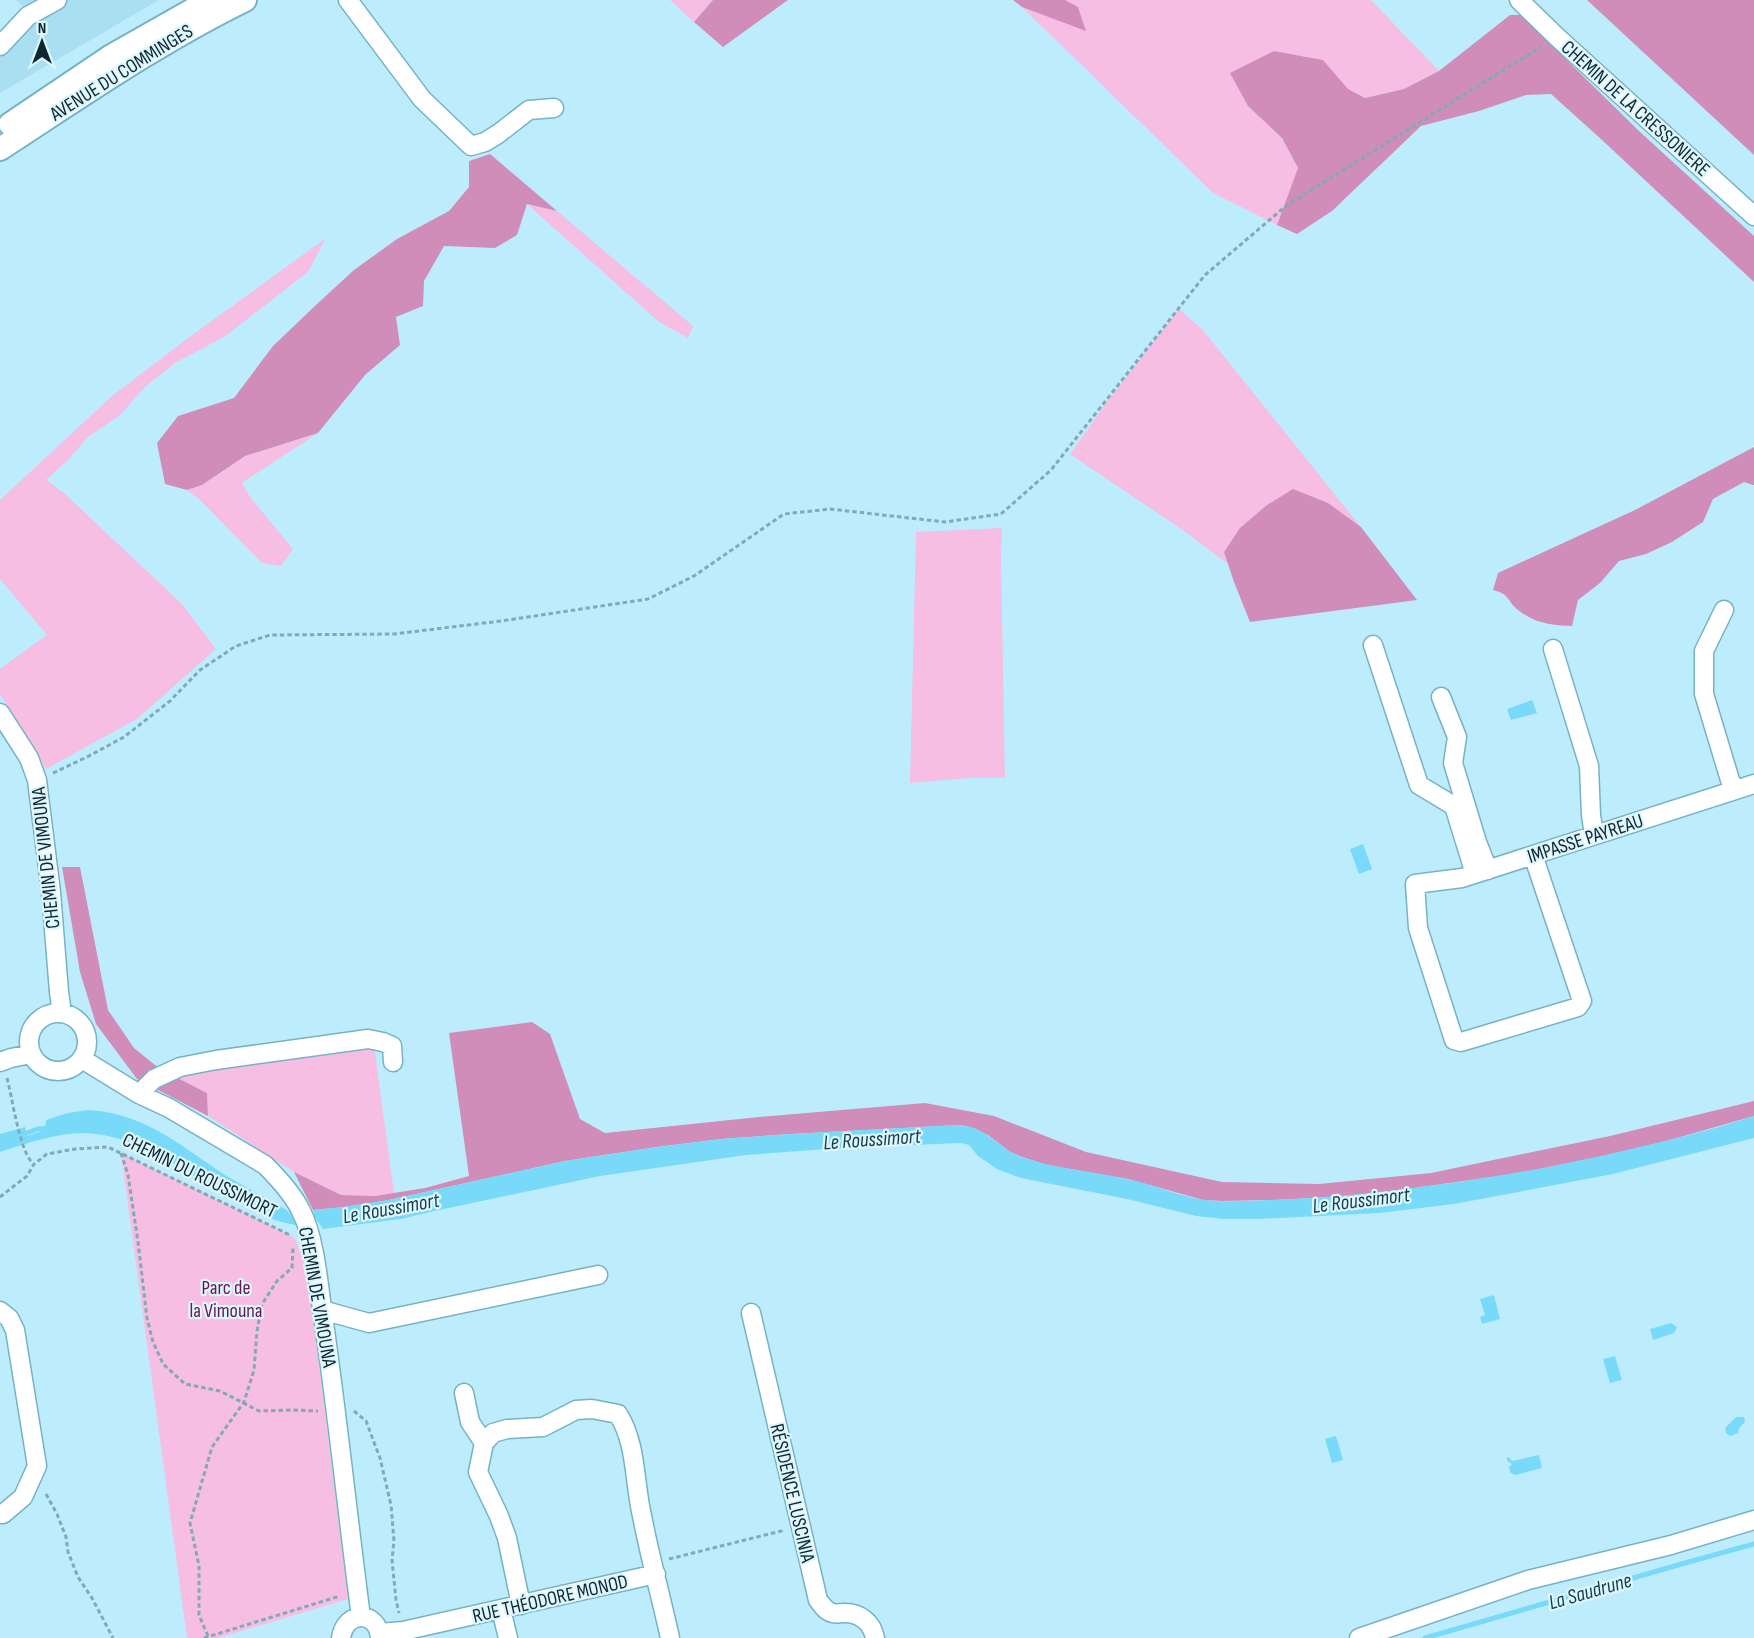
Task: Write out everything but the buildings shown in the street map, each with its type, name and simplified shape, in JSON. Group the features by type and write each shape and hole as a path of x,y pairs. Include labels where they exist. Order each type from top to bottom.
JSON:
{"main road":[{"name":"AVENUE DU COMMINGES","path":"0,131 111,56 210,0"},
{"name":"AVENUE DU COMMINGES","path":"0,149 196,25 245,0"}],"street":[{"path":"0,46 28,16 57,0"},
{"path":"348,0 422,99 471,146 485,142 498,134 529,110 554,108"},
{"name":"CHEMIN DE LA CRESSONIERE","path":"1519,0 1754,216"},
{"path":"1724,610 1704,651 1704,694 1735,790"},
{"path":"1373,645 1419,785 1454,806 1481,872"},
{"path":"1553,649 1589,766 1594,835"},
{"path":"1440,697 1457,737 1453,763 1477,842 1481,872"},
{"name":"CHEMIN DE VIMOUNA","path":"0,713 29,758 37,780 51,892 62,1013"},
{"name":"IMPASSE PAYREAU","path":"1533,855 1582,1001 1578,1006 1461,1042 1454,1040 1418,928 1415,884 1462,878 1594,835 1754,784"},
{"path":"62,1013 76,1019 85,1031 87,1045 82,1059 68,1070 50,1070 42,1067 31,1054 29,1038 35,1024 47,1015 62,1013"},
{"path":"139,1094 154,1079 180,1067 368,1039 383,1042 392,1047 393,1062"},
{"path":"1,1062 31,1054"},
{"name":"CHEMIN DE VIMOUNA","path":"82,1059 139,1094 169,1108 265,1164 301,1211 301,1235 316,1267 361,1617"},
{"path":"322,1310 369,1323 598,1275"},
{"path":"0,1311 9,1318 15,1330 37,1466 23,1497 0,1514"},
{"name":"RÉSIDENCE LUSCINIA","path":"751,1313 818,1600 826,1610 833,1613 858,1614 873,1629 875,1638"},
{"path":"464,1393 470,1422 484,1443"},
{"path":"521,1605 507,1538 478,1472 484,1443 493,1433 507,1429 543,1427 576,1410 592,1409 618,1414 631,1440 641,1514 654,1568"},
{"path":"1359,1638 1528,1580 1671,1545 1754,1521"},
{"name":"RUE THÉODORE MONOD","path":"380,1636 521,1605 654,1568 670,1638"},
{"path":"501,1609 508,1638"},
{"path":"341,1638 342,1629 346,1623 351,1619 361,1617 377,1625 380,1636"}],"path":[{"path":"37,780 124,737 170,701 200,670 236,646 270,635 394,634 648,599 694,576 784,514 830,509 945,522 1001,514 1051,470 1205,275 1287,206 1557,37"},
{"path":"1,1062 23,1148 34,1164"},
{"name":"CHEMIN DU ROUSSIMORT","path":"0,1197 27,1176 34,1164 47,1154 108,1147 301,1235"},
{"path":"122,1153 128,1175 147,1318 153,1342 163,1364 185,1384 219,1391 244,1402"},
{"path":"293,1247 292,1268 277,1281 262,1304 254,1370 244,1402 212,1447 190,1523 199,1566 199,1615 206,1637 342,1595"},
{"path":"34,1472 44,1485 46,1495 57,1514 78,1577 113,1638"},
{"path":"654,1568 801,1526"}],"shaded area":[{"path":"16,0 159,0 0,93 0,33 23,6"},
{"path":"713,0 788,0 723,47 694,22"},
{"path":"1013,0 1065,0 1078,7 1086,31 1022,7"},
{"path":"1587,0 1754,0 1754,155"},
{"path":"1510,15 1521,15 1639,131 1754,236 1754,282 1551,94 1526,95 1479,111 1421,126 1332,211 1297,234 1277,225 1298,168 1282,138 1248,106 1230,73 1274,51 1323,60 1348,89 1365,98 1404,89 1439,71"},
{"path":"490,154 557,211 527,204 517,235 495,248 444,246 424,281 423,306 396,317 400,345 365,375 318,433 245,456 202,485 187,490 165,484 157,443 178,416 234,398 273,346 354,270 397,239 449,211 469,187 469,161"},
{"path":"1754,447 1754,485 1744,482 1713,499 1703,522 1672,542 1646,554 1619,561 1600,583 1578,600 1572,626 1537,621 1514,607 1505,596 1493,590 1498,573 1635,510"},
{"path":"1293,489 1328,503 1361,527 1417,600 1250,622 1224,552 1240,528 1267,505"},
{"path":"62,867 80,867 108,1010 134,1048 160,1069 207,1093 208,1116 137,1079 96,1024 80,972"},
{"path":"532,1022 550,1034 580,1119 605,1133 925,1103 994,1116 1086,1152 1222,1182 1319,1184 1431,1173 1610,1136 1754,1101 1754,1116 1663,1142 1520,1173 1386,1192 1332,1197 1203,1200 1128,1179 1047,1165 1010,1152 988,1135 961,1125 790,1134 657,1147 565,1161 389,1200 313,1210 294,1172 341,1195 375,1196 425,1188 469,1176 449,1033"}],"green space":[{"path":"670,0 713,0 694,22"},
{"path":"1065,0 1371,0 1439,71 1404,89 1365,98 1348,89 1323,60 1274,51 1248,106 1282,138 1298,169 1277,225 1213,193 1022,7 1085,30 1078,7"},
{"path":"527,204 557,211 693,326 688,338 659,322"},
{"path":"326,238 308,272 224,337 175,363 145,387 120,415 88,437 46,480 65,494 182,604 216,649 137,719 46,769 0,694 0,669 47,635 0,579 0,500 112,396"},
{"path":"1179,309 1202,329 1361,527 1328,503 1224,552 1228,564 1187,533 1070,454 1106,403"},
{"path":"318,433 242,483 250,497 293,549 281,566 262,563 200,500 187,490 202,485 245,456"},
{"path":"1002,528 1005,778 969,778 910,783 916,532"},
{"path":"374,1045 394,1193 375,1196 341,1195 294,1172 208,1116 207,1093 172,1076"},
{"name":"Parc de la Vimouna","path":"121,1153 294,1237 307,1268 348,1599 218,1638 187,1638"}],"water":[{"path":"1532,700 1537,713 1511,720 1507,709"},
{"path":"1363,844 1372,869 1359,874 1350,849"},
{"path":"88,1110 125,1117 158,1131 227,1176 287,1210 296,1225 279,1221 256,1211 143,1148 104,1135 84,1133 63,1135 0,1152 0,1134 25,1127 27,1136 45,1130 46,1120"},
{"path":"1754,1116 1754,1138 1613,1174 1454,1204 1379,1213 1259,1219 1196,1216 1127,1199 1021,1178 997,1169 978,1156 969,1145 961,1143 746,1155 600,1176 401,1219 323,1229 315,1218 313,1210 389,1200 565,1161 657,1147 721,1139 956,1125 976,1129 1024,1158 1049,1165 1136,1181 1195,1198 1210,1201 1258,1201 1311,1198 1420,1187 1523,1172 1659,1142"},
{"path":"1494,1295 1500,1319 1482,1324 1480,1317 1485,1315 1480,1299"},
{"path":"1671,1323 1677,1327 1674,1333 1653,1340 1650,1329"},
{"path":"1615,1356 1622,1380 1610,1383 1603,1359"},
{"path":"1736,1417 1744,1417 1745,1422 1739,1428 1738,1433 1730,1436 1726,1433 1725,1428"},
{"path":"1336,1436 1343,1460 1332,1463 1325,1439"},
{"path":"1539,1455 1542,1468 1515,1475 1510,1472 1509,1467 1512,1464 1507,1461 1507,1457 1512,1461"}],"waterway":[{"name":"Le Roussimort","path":"21,1135 38,1129 50,1128"},
{"name":"La Saudrune","path":"1425,1638 1754,1544"}]}
